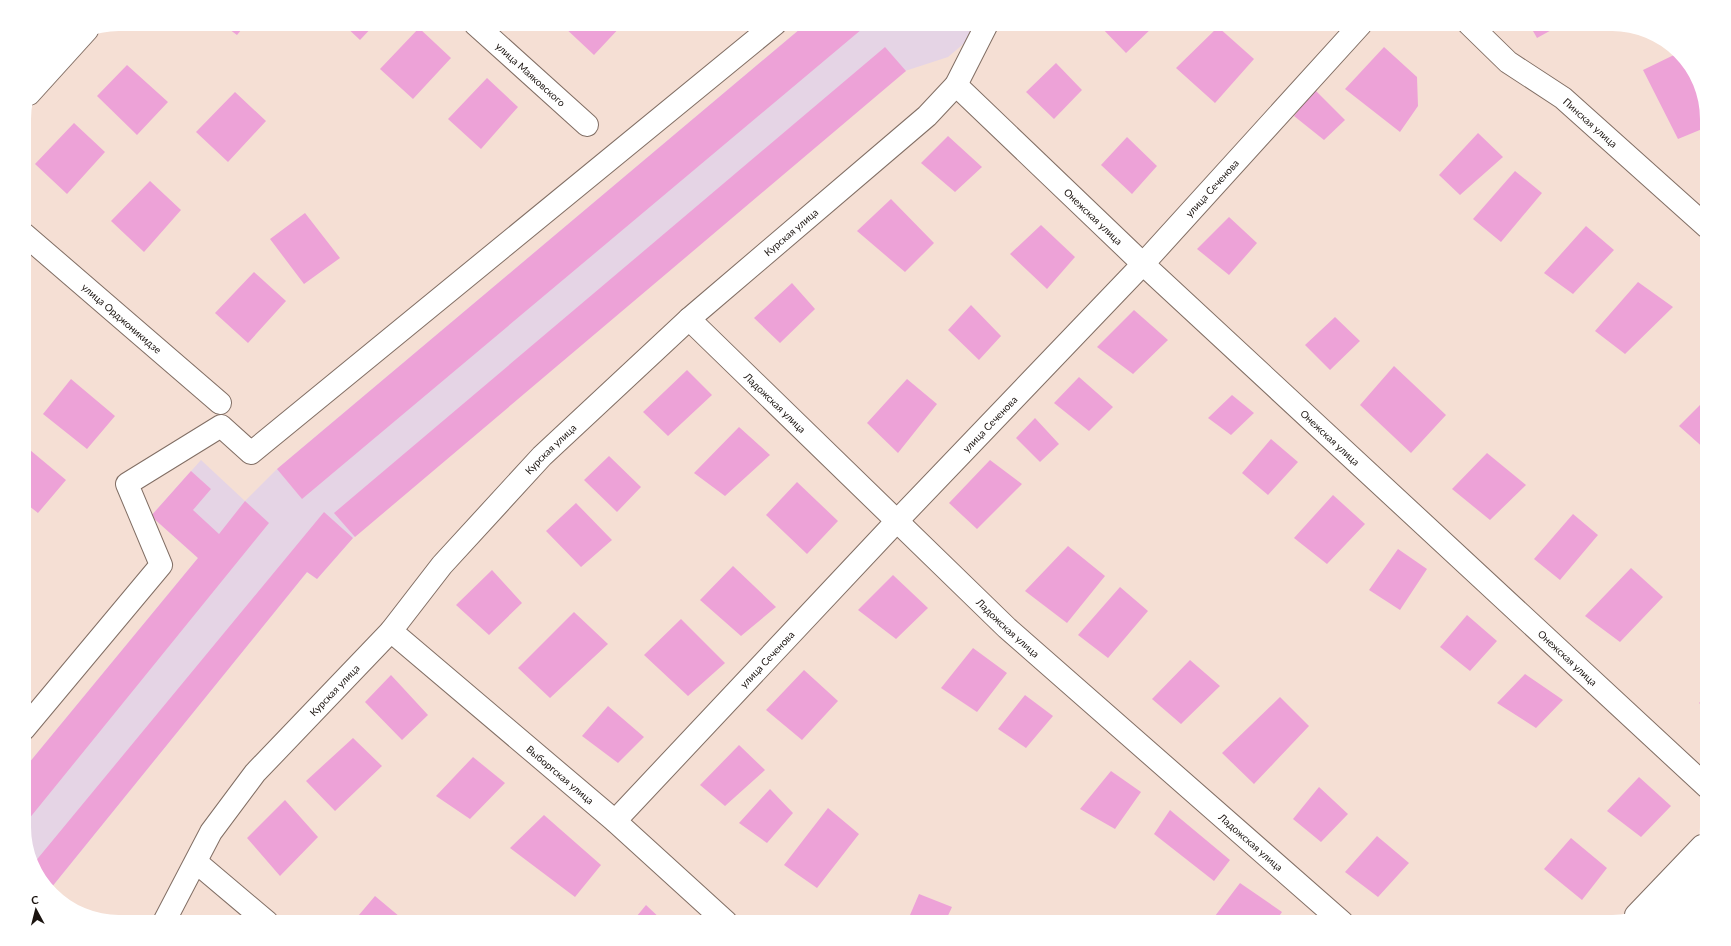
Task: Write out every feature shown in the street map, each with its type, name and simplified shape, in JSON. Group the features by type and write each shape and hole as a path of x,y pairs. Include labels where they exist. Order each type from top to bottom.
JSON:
{"street":[{"name":"улица Маяковского","path":"483,31 587,125"},
{"path":"31,721 161,565 127,484 222,426 251,453 766,31"},
{"name":"Курская улица","path":"168,915 211,832 254,773 391,631 442,565 542,456 689,319 927,116 956,85 983,31"},
{"name":"улица Сеченова","path":"615,821 896,522 1143,264 1354,31"},
{"name":"Пинская улица","path":"1476,31 1508,62 1563,98 1700,221"},
{"path":"39,83 75,43"},
{"name":"Онежская улица","path":"956,85 1143,264 1700,781"},
{"name":"улица Орджоникидзе","path":"31,240 220,403"},
{"name":"Ладожская улица","path":"689,319 896,522 1007,628 1334,915"},
{"name":"Выборгская улица","path":"391,631 615,821 718,915"},
{"path":"1641,910 1696,853"},
{"path":"196,862 259,915"}],"shaded area":[{"path":"798,31 979,31 948,57 905,71 353,538 317,579 307,572 53,885 40,866 33,844 31,832 31,761 198,558 151,516 201,460 245,501 277,469"}],"building":[{"path":"232,31 240,31 237,35"},
{"path":"350,31 368,31 360,40"},
{"path":"416,31 422,31 451,58 413,99 380,69"},
{"path":"568,31 616,31 594,55"},
{"path":"798,31 860,31 302,499 277,469"},
{"path":"1105,31 1149,31 1126,53"},
{"path":"1214,31 1222,31 1254,59 1215,103 1176,68"},
{"path":"1533,31 1550,31 1537,38"},
{"path":"885,47 906,71 355,537 334,513"},
{"path":"1384,47 1417,77 1418,106 1400,132 1345,89"},
{"path":"1673,56 1678,61 1691,80 1695,91 1700,114 1700,130 1678,139 1643,70"},
{"path":"1056,63 1082,90 1054,119 1026,92"},
{"path":"127,65 168,102 137,135 97,96"},
{"path":"487,78 518,107 481,149 448,119"},
{"path":"1315,90 1345,120 1324,140 1294,116"},
{"path":"235,92 266,121 228,162 196,132"},
{"path":"74,123 105,152 67,194 35,164"},
{"path":"1478,133 1503,157 1460,195 1439,175"},
{"path":"948,136 982,167 955,192 921,163"},
{"path":"1127,137 1157,166 1132,194 1101,165"},
{"path":"1515,171 1542,193 1501,242 1473,219"},
{"path":"150,181 181,210 144,252 111,221"},
{"path":"891,199 934,243 905,272 857,231"},
{"path":"305,213 340,258 304,284 270,239"},
{"path":"1229,217 1257,243 1229,275 1197,249"},
{"path":"1041,225 1075,257 1047,289 1010,254"},
{"path":"1586,226 1614,250 1573,294 1544,273"},
{"path":"254,272 286,301 248,343 215,313"},
{"path":"1638,282 1673,307 1625,354 1595,331"},
{"path":"792,283 815,309 780,343 754,318"},
{"path":"971,305 1001,336 979,360 948,330"},
{"path":"1134,310 1168,340 1133,374 1097,347"},
{"path":"1335,317 1360,341 1330,370 1305,345"},
{"path":"1394,366 1446,415 1411,453 1360,405"},
{"path":"687,370 712,395 668,436 643,412"},
{"path":"1079,377 1113,407 1089,431 1054,403"},
{"path":"71,379 115,416 87,449 43,414"},
{"path":"907,379 937,404 898,453 867,423"},
{"path":"1232,395 1254,413 1231,435 1208,418"},
{"path":"1700,405 1700,445 1679,426"},
{"path":"1035,418 1059,444 1040,462 1016,438"},
{"path":"739,427 770,455 725,496 694,473"},
{"path":"1271,439 1298,462 1268,495 1242,473"},
{"path":"31,451 66,480 38,513 31,508"},
{"path":"1487,453 1526,485 1490,520 1452,489"},
{"path":"609,456 641,487 617,512 584,480"},
{"path":"990,460 1022,484 977,529 949,503"},
{"path":"191,471 211,489 193,510 219,534 245,501 269,523 31,816 31,761 198,558 151,516"},
{"path":"797,482 838,521 807,554 766,515"},
{"path":"1333,495 1365,524 1327,564 1294,538"},
{"path":"576,503 612,540 581,567 546,531"},
{"path":"324,512 353,538 317,579 307,572 53,885 46,876 37,859"},
{"path":"1573,514 1598,535 1560,580 1534,559"},
{"path":"1068,546 1105,576 1067,623 1025,591"},
{"path":"1398,549 1427,569 1400,610 1369,590"},
{"path":"733,566 776,607 741,636 700,600"},
{"path":"1631,568 1663,597 1620,642 1585,616"},
{"path":"492,570 522,603 489,635 456,605"},
{"path":"893,575 928,608 896,639 858,610"},
{"path":"1120,587 1148,611 1108,658 1078,635"},
{"path":"574,612 608,644 550,698 518,668"},
{"path":"1467,615 1497,641 1470,671 1440,647"},
{"path":"681,619 725,663 688,696 644,655"},
{"path":"973,648 1007,673 977,712 941,688"},
{"path":"1190,660 1220,686 1181,724 1152,699"},
{"path":"804,670 838,701 802,740 766,710"},
{"path":"1525,674 1563,700 1536,728 1497,703"},
{"path":"391,675 428,715 402,740 365,702"},
{"path":"1025,695 1053,716 1026,748 998,729"},
{"path":"1280,697 1309,726 1254,784 1222,753"},
{"path":"608,706 644,737 618,763 582,736"},
{"path":"353,738 382,766 335,811 306,781"},
{"path":"739,745 765,770 725,806 700,785"},
{"path":"473,757 505,783 470,819 436,796"},
{"path":"1111,771 1141,792 1115,829 1080,809"},
{"path":"1639,777 1671,806 1641,837 1607,811"},
{"path":"1319,787 1348,814 1321,842 1293,819"},
{"path":"770,789 793,813 767,843 739,823"},
{"path":"285,800 318,837 280,876 247,838"},
{"path":"828,808 859,834 817,888 784,865"},
{"path":"1170,810 1230,860 1214,881 1154,834"},
{"path":"544,815 601,865 575,897 510,848"},
{"path":"1377,836 1409,863 1378,897 1345,872"},
{"path":"1571,838 1607,868 1582,900 1544,869"},
{"path":"1240,883 1282,912 1280,915 1216,915"},
{"path":"919,894 952,907 948,915 910,915"},
{"path":"375,896 398,915 359,915"},
{"path":"646,905 657,915 638,915"}]}
